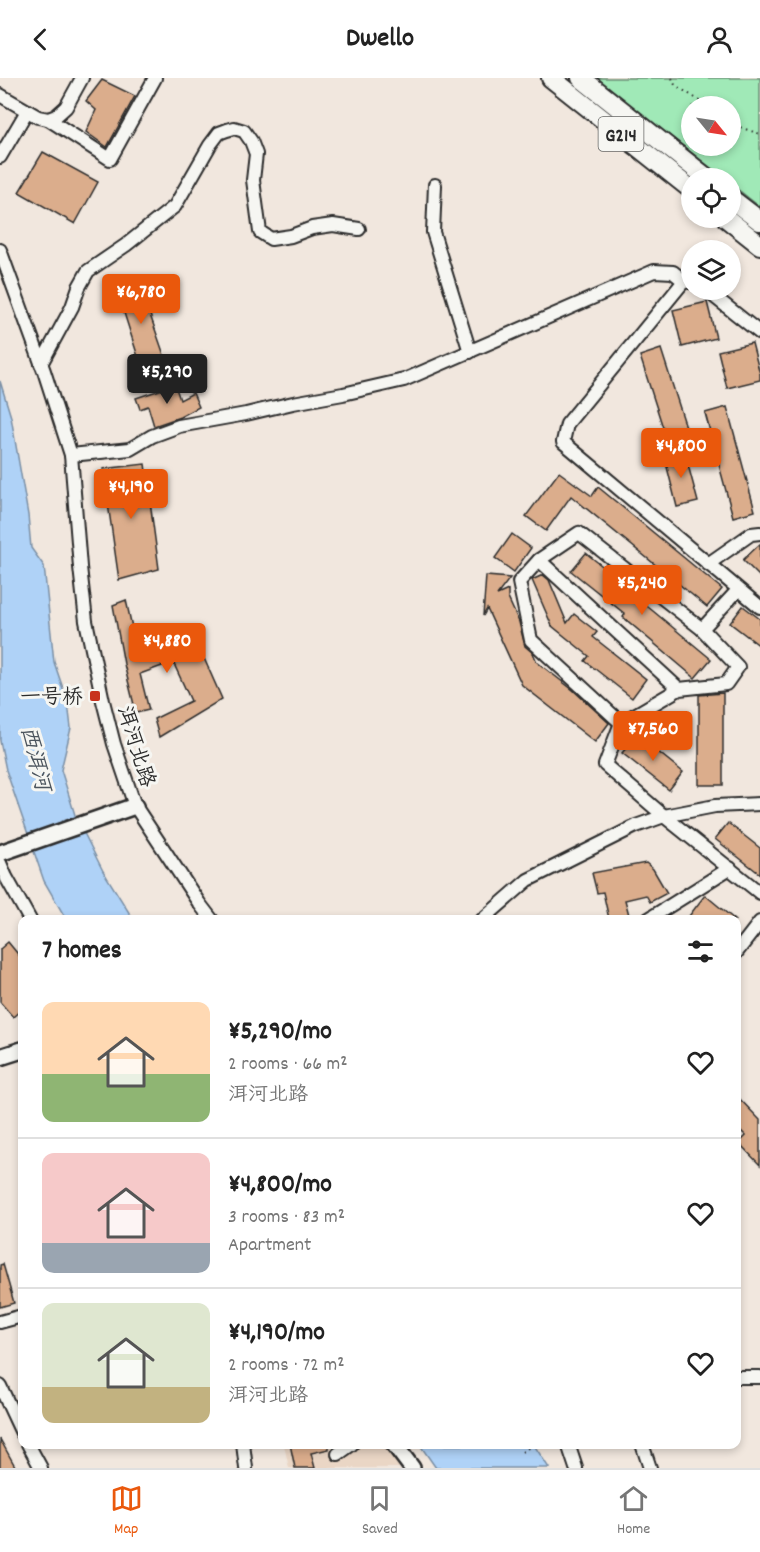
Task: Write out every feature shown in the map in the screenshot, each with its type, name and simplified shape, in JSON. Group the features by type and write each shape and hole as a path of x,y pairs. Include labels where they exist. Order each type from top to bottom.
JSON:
{"highway":[{"name":"G214","path":"551,78 681,181"},
{"name":"G214","path":"581,78 694,168"},
{"path":"741,206 760,221"},
{"path":"739,228 760,245"}],"main road":[{"path":"0,853 135,806"},
{"path":"0,1057 18,1051"},
{"path":"398,1449 412,1468"}],"street":[{"path":"48,119 56,116 66,106 82,78"},
{"path":"0,95 38,117 48,119 110,159 155,78"},
{"path":"0,157 27,111"},
{"path":"41,364 72,307 88,271 176,206 219,133 234,128 244,131 251,141 256,154 253,180 260,232 271,239 333,225 359,229"},
{"path":"435,185 433,232 470,352"},
{"name":"洱河北路","path":"0,250 71,456 86,621 111,734 135,806 208,915"},
{"path":"71,456 130,449 152,436 179,426 404,380 654,271 673,272 681,277"},
{"path":"681,290 567,424 563,442 760,607"},
{"path":"719,300 760,333"},
{"path":"621,723 531,640 519,582 539,560 579,533 702,629 738,666 726,684 679,689 621,723 605,765 760,893"},
{"path":"708,564 751,534 760,533"},
{"path":"539,560 679,689"},
{"path":"702,629 738,590"},
{"path":"488,915 528,880 636,826 664,816 715,806 760,804"},
{"path":"0,863 27,915"},
{"path":"655,915 730,868"},
{"path":"199,903 205,915"},
{"path":"741,946 760,922"},
{"path":"0,1322 18,1317"},
{"path":"741,1377 760,1377"},
{"path":"0,1386 18,1424"},
{"path":"30,1449 40,1468"},
{"path":"244,1449 246,1468"},
{"path":"338,1454 345,1449"},
{"path":"570,1449 576,1468"},
{"path":"644,1449 650,1468"}],"path":[{"path":"672,78 675,85 692,96"},
{"path":"741,127 760,134"},
{"path":"522,1452 526,1449"}],"shaded area":[{"path":"285,1449 387,1449 402,1468 289,1468"}],"green space":[{"path":"595,78 760,78 760,207 741,192 741,168 711,168 696,156 741,156 741,96 681,96 681,145"}],"water":[{"name":"西洱河","path":"0,381 11,417 28,515 31,548 44,566 54,662 68,703 71,728 61,770 75,815 103,871 130,915 64,915 44,881 6,770 0,741"},
{"path":"423,1449 537,1449 549,1468 436,1468"}],"building":[{"path":"102,80 135,96 107,147 86,132 96,110 86,101"},
{"path":"43,152 98,182 75,224 19,192"},
{"path":"140,286 164,355 140,363 118,294"},
{"path":"707,302 716,338 682,347 673,310"},
{"path":"752,343 760,380 727,388 718,351"},
{"path":"661,349 686,427 665,434 640,356"},
{"path":"175,385 180,400 193,393 199,407 180,417 154,426 148,406 140,409 136,398"},
{"path":"727,407 755,511 733,517 705,413"},
{"path":"684,450 698,502 677,507 664,455"},
{"path":"145,464 159,569 119,580 103,469"},
{"path":"559,472 592,496 598,487 722,589 707,607 571,496 546,531 526,516"},
{"path":"512,534 531,548 514,572 495,558"},
{"path":"760,544 760,577 743,560"},
{"path":"586,553 711,659 695,678 623,617 625,614 571,571"},
{"path":"543,575 549,580 567,623 574,614 597,632 593,637 646,679 632,698 585,661 589,656 552,626 532,580"},
{"path":"486,576 510,578 497,595 508,590 508,598 519,622 525,646 533,653 537,662 573,690 609,723 595,742 522,685 487,609 483,616"},
{"path":"126,600 139,659 195,638 222,699 159,737 154,719 191,701 173,662 140,674 149,710 136,713 113,605"},
{"path":"743,606 760,619 760,646 730,623"},
{"path":"723,693 723,785 699,785 699,695"},
{"path":"637,735 683,772 669,790 622,753"},
{"path":"728,823 760,848 760,874 715,839"},
{"path":"646,863 653,869 667,893 650,902 646,895 625,900 629,915 608,915 603,892 597,893 592,873"},
{"path":"705,895 729,915 690,915"},
{"path":"8,942 18,954 18,1013 13,1017 0,1002 0,949"},
{"path":"741,1100 760,1120 760,1165 741,1145 741,1141 746,1136 741,1131"},
{"path":"3,1264 14,1303 0,1307 0,1265"},
{"path":"0,1439 16,1468 0,1468"},
{"path":"291,1449 329,1449 311,1453 315,1468 295,1468"}],"place":[{"name":"一号桥","path":"95,696"}]}
